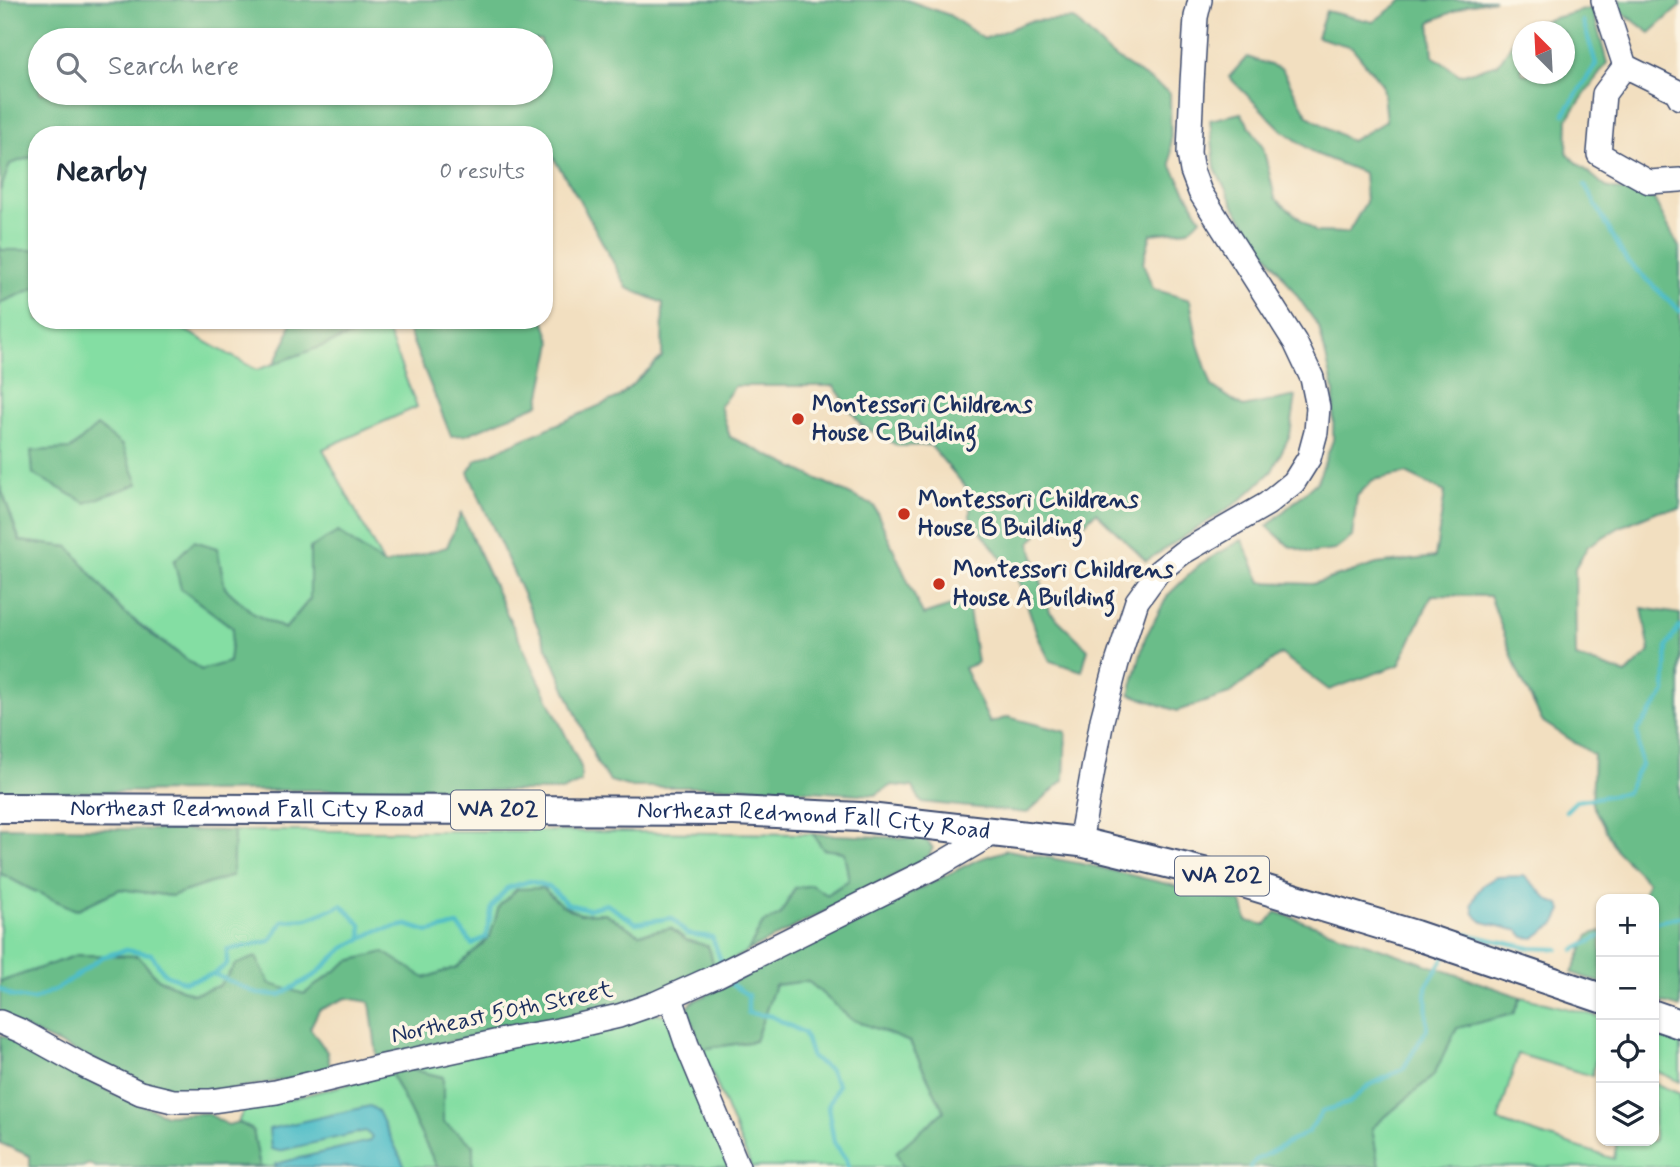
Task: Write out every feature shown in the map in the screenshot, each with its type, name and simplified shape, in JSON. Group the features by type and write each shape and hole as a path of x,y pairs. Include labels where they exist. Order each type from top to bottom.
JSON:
{"main road":[{"name":"Northeast Redmond Fall City Road","path":"0,808 734,811 860,817 1080,842 1224,877 1442,944 1596,996"},
{"path":"1659,1017 1680,1024"}],"street":[{"path":"1080,842 1102,720 1137,601 1158,572 1182,553 1267,505 1294,482 1309,458 1317,432 1318,407 1312,377 1294,342 1200,192 1192,171 1189,153 1192,83 1196,16 1200,0"},
{"path":"1603,0 1625,66 1676,91 1680,98"},
{"path":"1625,66 1604,94 1599,154 1649,182 1680,180"},
{"name":"Northeast 50th Street","path":"0,1022 140,1093 173,1101 211,1101 276,1091 619,1016 671,998 939,865 995,832"},
{"path":"671,998 687,1045 738,1167"}],"green space":[{"path":"0,0 907,0 949,15 984,39 1030,21 1074,19 1110,54 1170,93 1171,165 1201,219 1188,230 1151,234 1143,263 1153,289 1190,300 1198,344 1212,386 1243,407 1296,396 1290,435 1272,471 1240,501 1146,561 1096,512 1078,530 1047,522 1030,543 1050,612 1088,649 1082,671 1050,661 1038,637 1020,583 970,517 970,492 930,445 898,446 861,425 834,386 735,386 720,406 730,437 874,506 923,615 951,606 969,610 977,663 964,668 990,723 1008,717 1066,732 1064,780 1027,813 921,802 913,787 892,785 875,795 744,787 631,787 610,781 598,765 468,472 476,460 619,397 662,357 663,303 627,288 553,157 553,126 28,126 28,158 10,164 0,191"},
{"path":"1403,0 1495,0 1467,5 1430,22 1433,56 1460,75 1498,64 1512,43 1512,84 1575,84 1575,21 1542,21 1592,8 1607,63 1568,118 1567,154 1606,187 1654,199 1680,249 1680,509 1658,511 1620,527 1588,546 1575,568 1576,657 1626,674 1650,651 1642,608 1680,614 1680,1008 1659,1002 1659,894 1643,894 1648,882 1616,850 1592,804 1594,755 1542,721 1518,672 1490,596 1432,595 1399,665 1329,690 1281,654 1229,694 1177,711 1130,694 1145,638 1168,595 1200,564 1242,540 1261,582 1313,584 1377,564 1435,557 1445,492 1406,473 1373,480 1357,496 1352,537 1335,550 1311,553 1289,546 1267,526 1317,482 1333,440 1334,390 1319,327 1235,208 1215,168 1210,120 1241,113 1263,147 1275,198 1316,232 1348,233 1366,202 1364,173 1316,154 1282,130 1229,77 1247,57 1282,69 1308,116 1351,141 1386,121 1382,84 1352,47 1317,37 1326,11 1373,22"},
{"path":"1619,0 1680,0 1680,6 1650,33 1622,12"},
{"path":"28,158 28,250 0,248 0,191 10,163"},
{"path":"0,248 28,250 28,291 0,303"},
{"path":"28,291 28,329 183,329 257,370 368,329 386,329 417,407 323,449 384,565 338,532 310,599 285,629 254,614 225,588 217,548 181,589 233,628 229,662 201,670 121,610 69,547 20,541 0,486 0,303"},
{"path":"289,329 354,329 355,334 274,364"},
{"path":"408,329 547,329 552,343 539,404 466,435 451,436"},
{"path":"97,426 123,446 138,484 86,503 33,474 31,451 71,449"},
{"path":"0,486 20,541 69,547 121,610 201,670 229,662 233,628 181,589 174,561 194,541 217,548 225,588 254,614 285,629 310,599 310,548 338,532 384,565 447,547 461,513 581,767 581,782 562,791 0,793"},
{"path":"0,827 234,831 232,876 171,896 120,889 76,910 0,873"},
{"path":"234,831 813,834 823,849 844,852 849,880 826,895 795,888 780,915 762,924 748,951 715,969 708,946 686,940 671,928 639,934 605,913 580,914 561,905 543,888 499,906 491,937 457,967 425,978 349,961 304,994 269,985 236,964 219,986 193,994 158,979 138,956 78,955 0,982 0,873 76,910 120,889 171,896 232,876"},
{"path":"813,834 925,839 933,848 929,855 913,866 748,951 763,923 780,915 795,888 812,885 827,895 849,880 844,852 823,849"},
{"path":"1007,850 1093,866 1242,902 1247,921 1265,925 1276,912 1521,997 1513,1014 1457,1028 1433,1076 1372,1128 1379,1167 903,1167 896,1152 944,1111 910,1042 851,1019 808,981 775,985 755,1041 702,1049 687,1009 692,1002 977,860"},
{"path":"543,888 561,905 580,914 604,913 639,934 671,928 686,940 708,946 715,969 665,990 606,1009 377,1057 370,1002 346,998 319,1010 310,1028 327,1052 331,1071 208,1094 164,1092 0,1017 0,982 77,955 138,956 158,979 193,994 219,986 236,964 256,957 270,984 304,994 349,961 384,952 425,978 457,967 490,937 499,906 517,889"},
{"path":"1596,933 1596,981 1572,973 1589,935"},
{"path":"808,981 851,1019 910,1042 944,1111 897,1152 903,1167 751,1167 702,1049 755,1041 775,985"},
{"path":"1521,997 1596,1016 1596,1058 1592,1076 1518,1054 1498,1121 1614,1159 1616,1146 1659,1146 1659,1085 1680,1094 1680,1167 1379,1167 1372,1128 1433,1076 1457,1028 1513,1014"},
{"path":"657,1013 667,1016 731,1167 473,1167 473,1145 443,1122 443,1077 410,1069"},
{"path":"0,1035 27,1045 115,1094 166,1115 207,1113 228,1125 238,1122 253,1130 260,1167 96,1167 89,1164 82,1167 30,1167 30,1156 0,1143"},
{"path":"1659,1035 1680,1043 1680,1082 1659,1072"},
{"path":"410,1069 443,1077 443,1122 473,1145 473,1167 437,1167 391,1073"},
{"path":"391,1073 437,1167 260,1167 253,1130 238,1122 243,1111"}],"water":[{"path":"1525,876 1550,901 1560,905 1562,910 1555,924 1534,938 1524,937 1519,931 1483,922 1474,914 1472,904 1483,885 1496,877"},
{"path":"370,1106 378,1111 405,1167 276,1167 275,1164 370,1141 372,1137 365,1131 279,1151 271,1149 269,1129"}],"waterway":[{"path":"1564,114 1596,64 1583,21"},
{"path":"1585,185 1626,260 1680,311"},
{"path":"1566,811 1576,801 1626,793 1641,765 1637,731 1665,693 1667,646 1680,626"},
{"path":"0,989 11,996 33,1000 62,986 102,957 125,950 151,954 165,974 185,982 214,974 258,994 280,995 315,975 344,948 376,931 407,925 429,932 458,925 472,944 486,937 492,907 507,888 530,881 550,887 567,904 588,909 606,904 636,923 672,918 687,934 712,937 722,964"},
{"path":"214,974 227,964 227,950 270,941 283,921 308,919 342,905 361,925 362,939"},
{"path":"1659,922 1680,917"},
{"path":"1454,939 1461,933 1531,948 1558,949"},
{"path":"1574,950 1596,939"},
{"path":"1250,1167 1256,1160 1308,1132 1323,1111 1349,1103 1368,1086 1403,1069 1427,1029 1426,987 1445,956"},
{"path":"729,978 732,985 748,995 748,1013 771,1016 804,1033 812,1058 829,1069 838,1085 828,1107 834,1142 848,1167"}],"place":[{"name":"Montessori Childrens House C Building","path":"798,419"},
{"name":"Montessori Childrens House B Building","path":"904,514"},
{"name":"Montessori Childrens House A Building","path":"939,584"}]}
